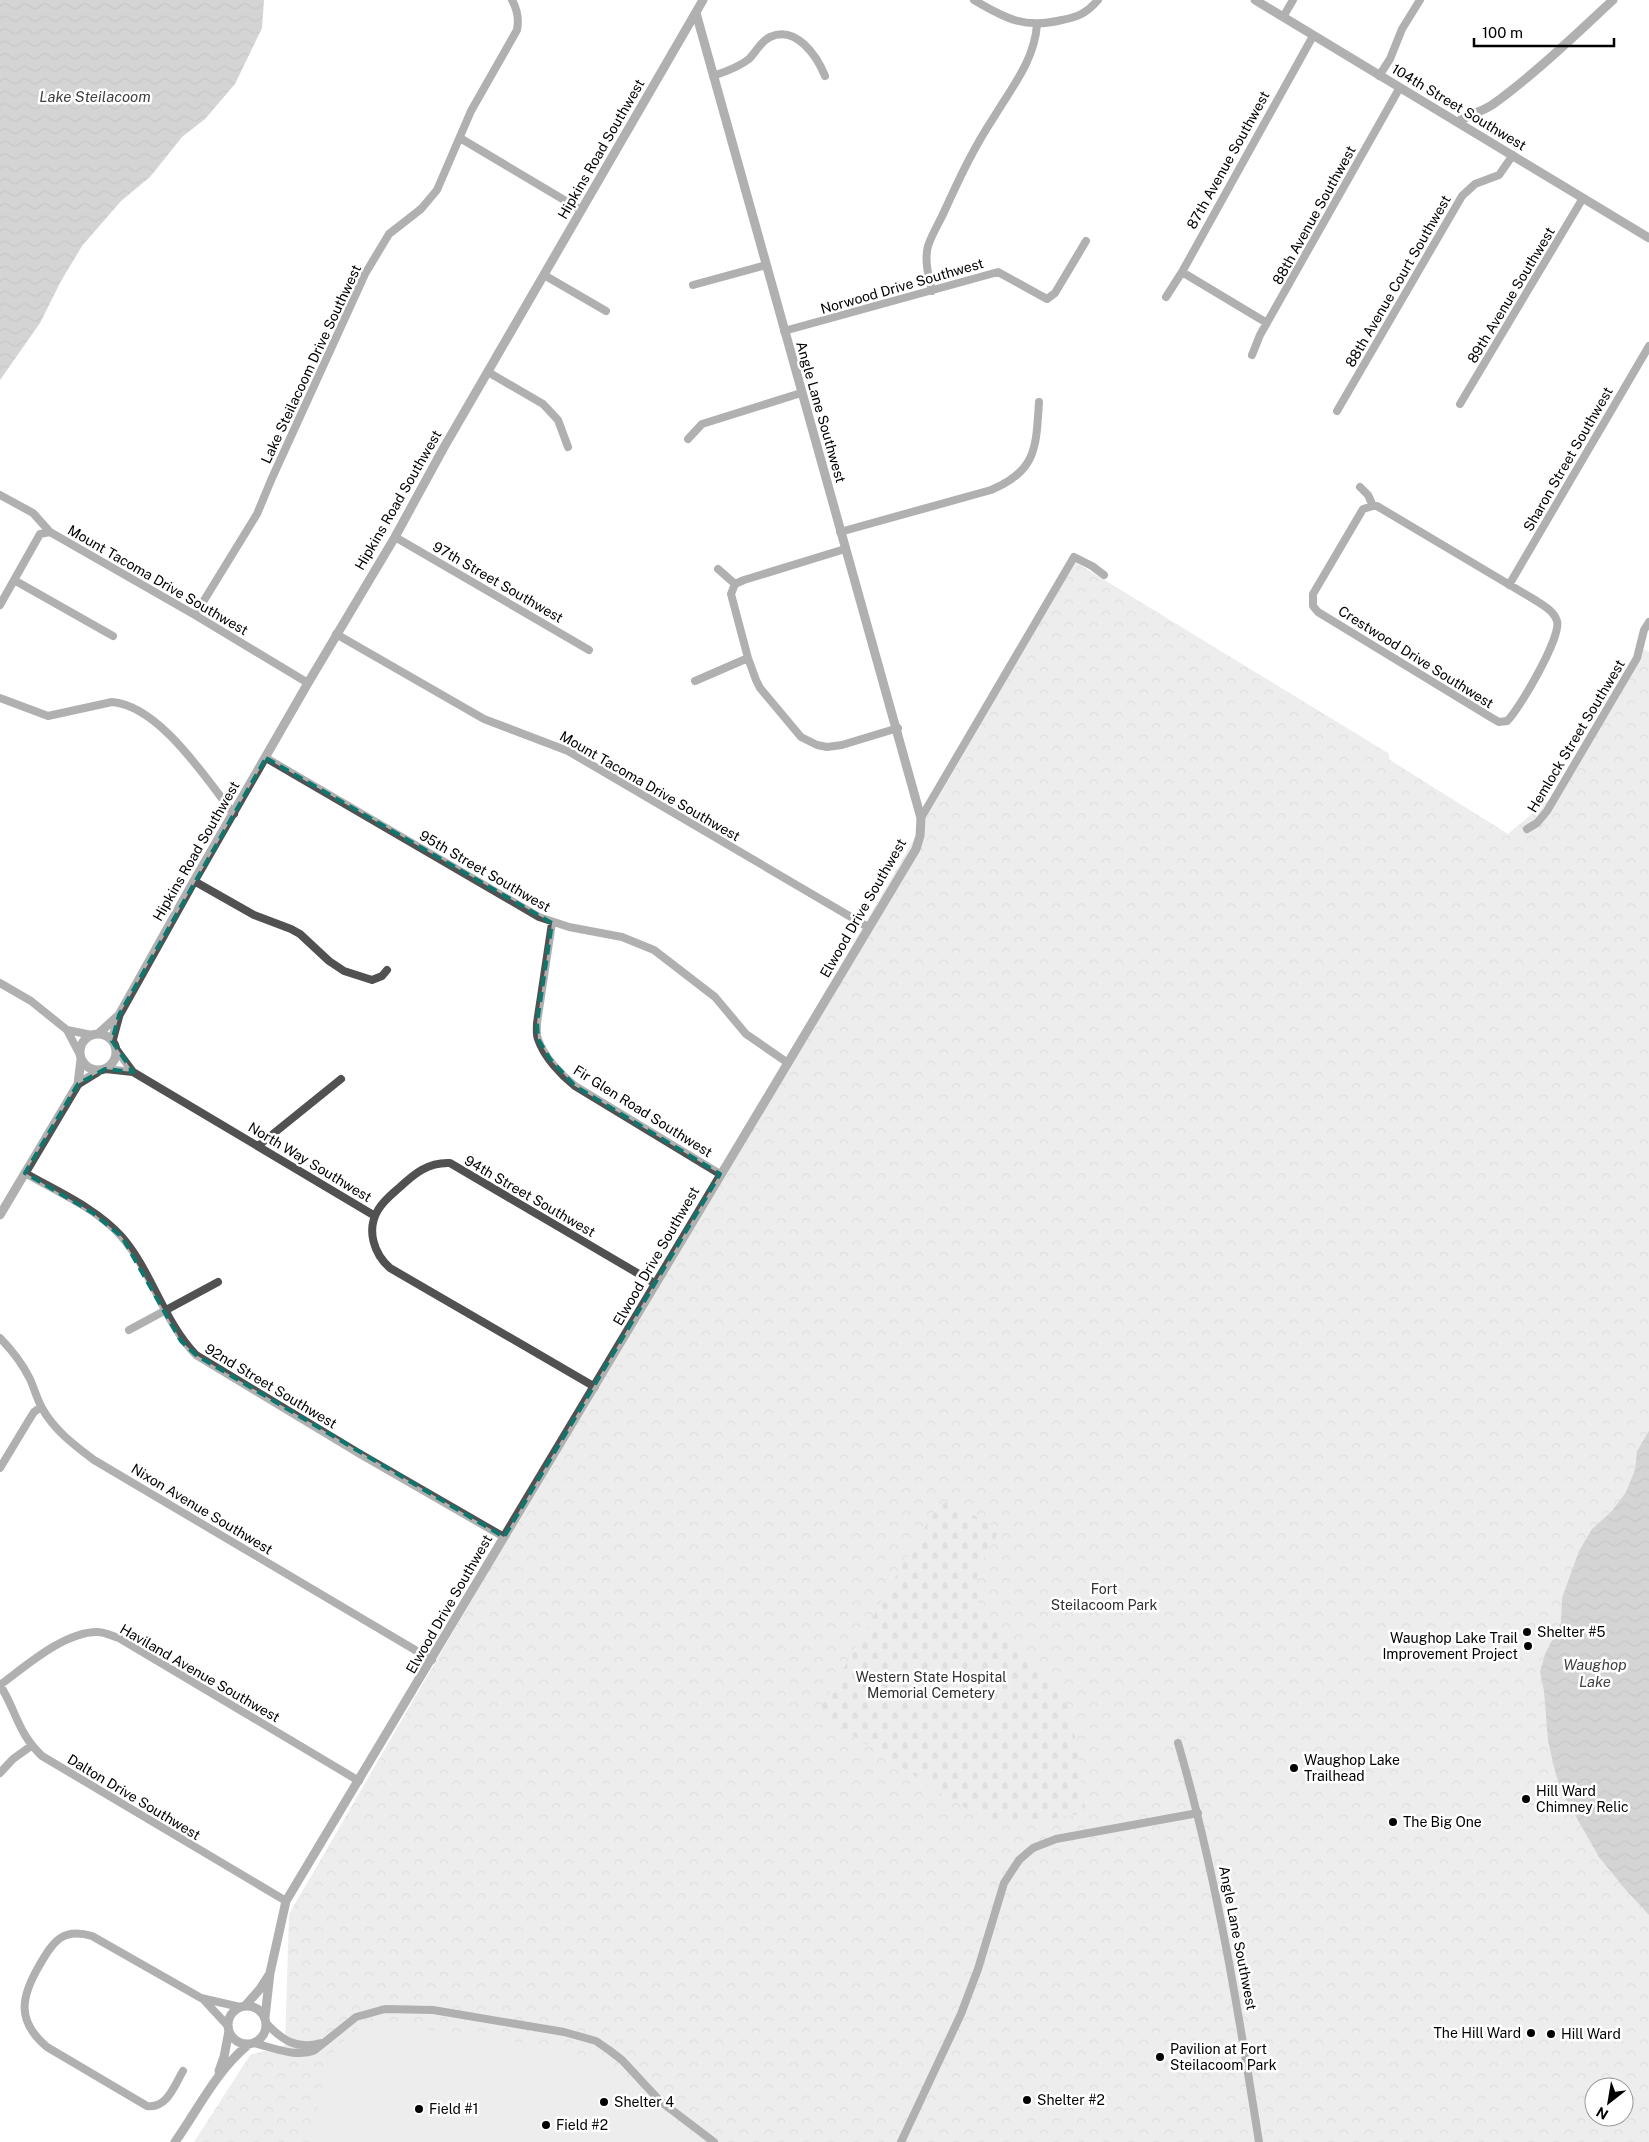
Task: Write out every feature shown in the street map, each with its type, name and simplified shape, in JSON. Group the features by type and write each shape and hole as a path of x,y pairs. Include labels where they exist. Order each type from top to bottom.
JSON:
{"street":[{"name":"Lake Steilacoom Drive Southwest","path":"195,615 263,502 272,478 365,274 389,234 426,204 437,190 471,112 518,30 515,6 512,0"},
{"name":"Hipkins Road Southwest","path":"114,1045 119,1015 194,881 336,634 395,537 581,210 704,0"},
{"path":"974,0 1006,18 1037,25 1080,16 1098,0"},
{"name":"104th Street Southwest","path":"1255,0 1399,89 1458,122 1649,238"},
{"path":"1283,17 1292,0"},
{"path":"1378,76 1390,60 1402,29 1420,0"},
{"path":"1458,122 1468,115 1489,106 1523,81 1613,0"},
{"name":"Angle Lane Southwest","path":"696,13 845,550 898,728 921,818"},
{"path":"932,291 927,257 932,237 973,151 1019,80 1028,62 1034,47 1037,25"},
{"path":"714,76 728,71 748,59 769,37 784,34 795,38 817,58 825,76"},
{"name":"87th Avenue Southwest","path":"1166,297 1182,272 1313,36"},
{"name":"88th Avenue Southwest","path":"1252,355 1267,323 1399,89"},
{"path":"460,138 581,210"},
{"name":"88th Avenue Court Southwest","path":"1337,411 1462,196 1475,184 1499,175 1512,155"},
{"name":"89th Avenue Southwest","path":"1460,404 1583,198"},
{"name":"Norwood Drive Southwest","path":"784,331 998,272 1044,299 1055,293 1086,241"},
{"path":"693,285 766,265"},
{"path":"1182,272 1267,323"},
{"path":"544,275 606,311"},
{"name":"Sharon Street Southwest","path":"1509,585 1649,346"},
{"path":"488,372 543,404 558,420 568,447"},
{"path":"688,439 702,424 802,393"},
{"path":"840,532 990,490 1006,483 1022,470 1031,456 1036,442 1038,402"},
{"name":"Crestwood Drive Southwest","path":"1360,488 1368,495 1373,506"},
{"name":"Mount Tacoma Drive Southwest","path":"0,495 32,513 50,532 195,615 308,683"},
{"name":"Crestwood Drive Southwest","path":"1373,506 1377,506 1548,609 1558,621 1558,628 1548,656 1510,719 1500,722 1318,612 1313,606 1313,594 1363,509 1373,506"},
{"path":"0,605 40,534 50,532"},
{"name":"97th Street Southwest","path":"395,537 589,650"},
{"path":"845,550 735,584 731,594 748,658 760,688 806,741 827,747 842,745 898,728"},
{"name":"Elwood Drive Southwest","path":"266,2020 270,1973 286,1901 916,849 920,836 921,818 1074,557 1092,566 1104,575"},
{"path":"718,569 735,584"},
{"path":"14,580 112,636"},
{"name":"Hemlock Street Southwest","path":"1527,829 1538,823 1547,811 1637,658 1644,630 1649,622"},
{"name":"Mount Tacoma Drive Southwest","path":"336,634 484,718 568,751 868,927"},
{"path":"695,682 748,658"},
{"path":"0,698 48,716 112,702 137,710 147,716 166,733 234,814"},
{"name":"95th Street Southwest","path":"266,758 539,917 552,923 622,937 654,950 715,997 746,1034 788,1063"},
{"path":"194,881 254,915 295,932 317,952 344,971 372,980 382,976 387,970"},
{"name":"Fir Glen Road Southwest","path":"552,923 537,1023 538,1039 550,1059 564,1077 575,1086 720,1174"},
{"path":"0,982 31,1001 67,1030 88,1068 102,1070"},
{"name":"Hipkins Road Southwest","path":"95,1034 119,1015"},
{"path":"67,1030 95,1034 114,1045 114,1061 78,1084"},
{"path":"0,1215 78,1084 83,1042 95,1034"},
{"name":"North Way Southwest","path":"114,1045 133,1072 375,1216 374,1244 378,1255 390,1268 595,1387"},
{"name":"North Way Southwest","path":"102,1070 133,1072"},
{"path":"258,1146 341,1079"},
{"name":"94th Street Southwest","path":"375,1216 386,1200 416,1172 434,1164 450,1163 656,1284"},
{"name":"92nd Street Southwest","path":"24,1173 93,1213 114,1229 132,1251 181,1341 196,1356 504,1537"},
{"path":"129,1330 218,1282"},
{"name":"Nixon Avenue Southwest","path":"0,1338 12,1350 29,1378 41,1407 62,1434 94,1460 432,1660"},
{"path":"0,1468 28,1420 41,1407"},
{"name":"Haviland Avenue Southwest","path":"0,1685 43,1654 78,1635 98,1632 109,1634 120,1638 359,1781"},
{"name":"Dalton Drive Southwest","path":"0,1685 9,1699 17,1722 32,1746 42,1756 286,1901"},
{"name":"Angle Lane Southwest","path":"1178,1743 1198,1813 1225,1938 1259,2142"},
{"path":"0,1774 13,1759 32,1746"},
{"path":"901,2142 961,2014 978,1969 1004,1883 1019,1860 1033,1848 1056,1838 1198,1813"},
{"path":"183,2071 166,2100 154,2107 139,2102 46,2047 38,2040 28,2025 25,2015 25,1993 55,1940 73,1933 92,1936 201,1998 242,2007 254,2007 278,2035 292,2044 306,2046 322,2042"},
{"name":"Elwood Drive Southwest","path":"242,2007 260,1989 270,1973"},
{"path":"201,1998 228,2028 236,2041 298,2054 315,2050 322,2042 356,2017 385,2009 412,2008 432,2010 579,2036 596,2041 610,2050 660,2100 714,2142"},
{"path":"216,2078 224,2057 231,2014 242,2007"},
{"path":"176,2142 216,2078 237,2054 264,2035 266,2020"}],"highlighted area":[{"path":"266,758 552,923 537,1023 538,1039 550,1059 575,1086 720,1174 504,1537 196,1355 181,1341 122,1237 93,1213 25,1173 78,1084 105,1069 133,1072 112,1041 119,1015"}],"green space":[{"name":"Fort Steilacoom Park","path":"1075,562 1388,753 1390,760 1508,834 1557,793 1644,649 1649,652 1649,2142 194,2142 250,2055 285,2045 289,1914"},
{"name":"Western State Hospital Memorial Cemetery","path":"944,1503 951,1503 997,1528 995,1538 985,1555 978,1574 976,1587 978,1600 987,1620 996,1632 1043,1671 1062,1694 1075,1735 1085,1813 1038,1821 1011,1821 984,1817 963,1807 818,1713 911,1550 933,1514"},
{"path":"378,2027 425,2029 559,2049 596,2062 600,2055 665,2115 701,2142 309,2142 327,2072 336,2048 358,2029"}],"water":[{"name":"Lake Steilacoom","path":"0,0 264,0 262,28 235,84 205,119 182,137 150,177 121,201 82,246 61,281 40,323 0,380"},
{"name":"Waughop Lake","path":"1649,1431 1649,1915 1599,1857 1562,1792 1548,1741 1544,1691 1540,1672 1545,1654 1561,1623 1562,1598 1579,1551 1592,1529 1612,1511 1626,1492 1635,1470 1637,1451"}],"place":[{"name":"Shelter #5","path":"1527,1632"},
{"name":"Waughop Lake Trail Improvement Project","path":"1528,1646"},
{"name":"Waughop Lake Trailhead","path":"1294,1768"},
{"name":"Hill Ward Chimney Relic","path":"1526,1799"},
{"name":"The Big One","path":"1393,1822"},
{"name":"The Hill Ward","path":"1531,2033"},
{"name":"Hill Ward","path":"1551,2034"},
{"name":"Pavilion at Fort Steilacoom Park","path":"1160,2057"},
{"name":"Shelter #2","path":"1027,2100"},
{"name":"Shelter 4","path":"604,2102"},
{"name":"Field #1","path":"419,2109"},
{"name":"Field #2","path":"546,2125"}]}
